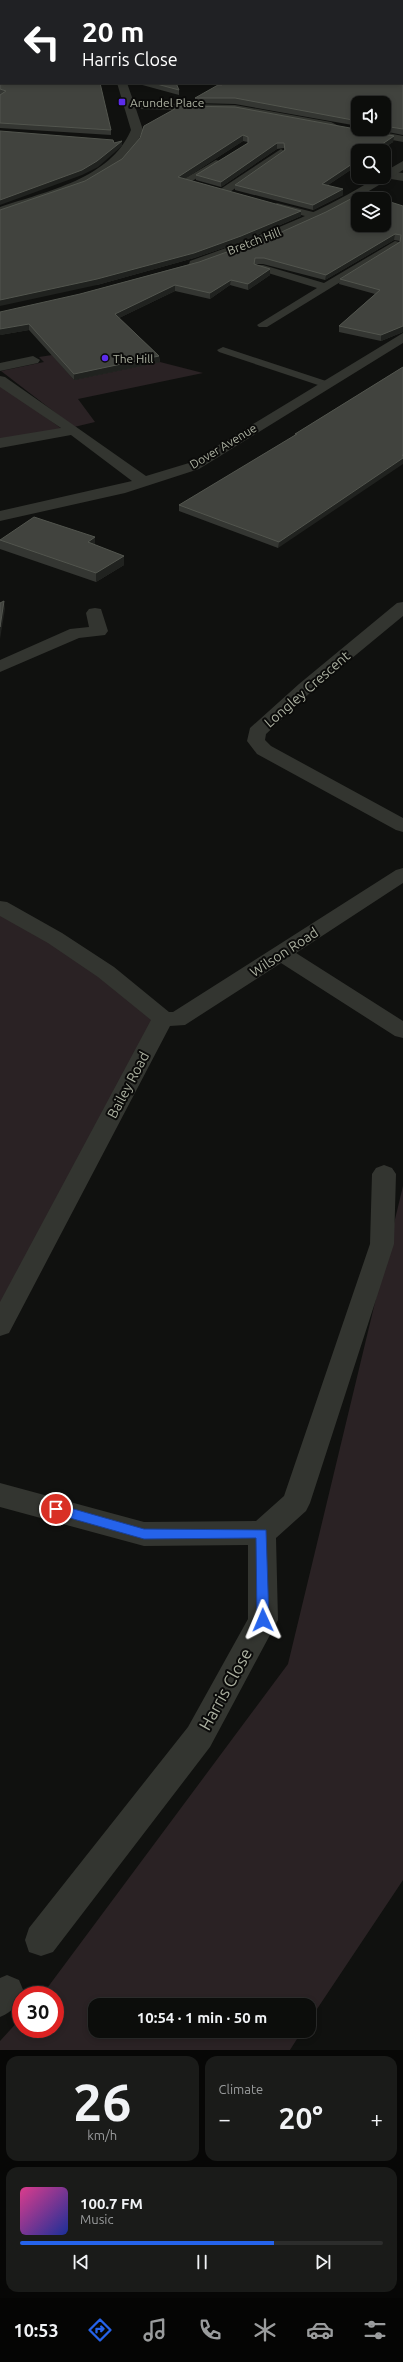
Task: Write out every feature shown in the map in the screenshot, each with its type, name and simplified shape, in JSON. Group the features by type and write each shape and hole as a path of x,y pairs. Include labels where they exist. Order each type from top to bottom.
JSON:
{"street":[{"path":"0,210 96,175 108,168 121,157 133,142 137,130 131,106 122,84"},
{"path":"131,106 235,108 403,139"},
{"path":"117,141 133,142"},
{"name":"Bretch Hill","path":"391,174 403,165"},
{"path":"391,175 403,177"},
{"name":"Bretch Hill","path":"186,267 317,216 373,184"},
{"name":"Dover Avenue","path":"0,516 66,503 145,483 194,466 403,337"},
{"path":"0,367 33,360"},
{"path":"0,380 71,430 101,448 145,483"},
{"path":"0,444 71,430"},
{"name":"Longley Crescent","path":"403,608 305,688 258,732 256,741 264,750 403,826"},
{"path":"0,667 76,633 99,631 95,613"},
{"name":"Wilson Road","path":"163,1018 177,1020 403,874"},
{"path":"0,907 55,938 106,972 163,1018"},
{"path":"281,953 403,1031"},
{"name":"Bailey Road","path":"0,1326 163,1018"},
{"path":"0,1495 144,1534 262,1533 296,1503 341,1362 382,1244 384,1174"},
{"name":"Harris Close","path":"41,1940 199,1737 263,1620 262,1533"}],"lane":[{"path":"223,192 281,152"},
{"path":"224,158 184,182 238,196"},
{"path":"266,203 317,216"},
{"path":"263,325 323,286 395,244"},
{"path":"259,267 323,286"},
{"path":"223,350 325,384"}],"shaded area":[{"path":"52,355 74,380 160,362 203,373 78,399 95,422 74,427 1,371 44,362 39,357"},
{"path":"0,384 62,429 0,440"},
{"path":"0,907 163,1018 0,1323"},
{"path":"403,1186 403,1880 316,2010 316,1998 88,1998 88,2038 298,2038 290,2050 0,2050 0,2041 12,2028 12,2038 64,2038 64,1986 49,1986 288,1664"}],"building":[{"path":"0,84 100,84 111,130 0,123 0,95 6,91 0,89"},
{"path":"157,84 176,84 179,90"},
{"path":"403,84 403,129 391,127 391,96 351,96 351,120 235,98 195,98 218,85"},
{"path":"180,106 235,107 351,128 351,136 394,136 382,144 351,144 351,165 322,184 343,189 313,205 235,185 285,150 284,143 277,143 221,182 196,175 248,143 248,137 243,135 178,177 301,211 241,236 194,253 97,279 0,300 0,210 85,181 122,159 140,138 144,126"},
{"path":"0,131 113,140 114,143 122,141 97,161 82,170 0,200"},
{"path":"351,199 351,232 391,232 391,202 403,206 403,326 381,335 339,326 380,290 340,279 400,242 401,235 395,234 326,275 264,258 255,258 254,264 270,269 248,284 231,280 210,293 175,285 115,314 159,356 74,374 29,324 0,329 0,312 80,294 199,262 277,234 326,212"},
{"path":"403,367 403,458 279,542 179,505 297,434 295,434"},
{"path":"34,517 95,537 88,542 124,556 96,573 0,540"},
{"path":"4,601 0,627 0,603"}],"place":[{"name":"Arundel Place","path":"122,102"},
{"name":"The Hill","path":"105,358"}],"route":[{"path":"56,1509 144,1534 262,1533 263,1620"}]}
